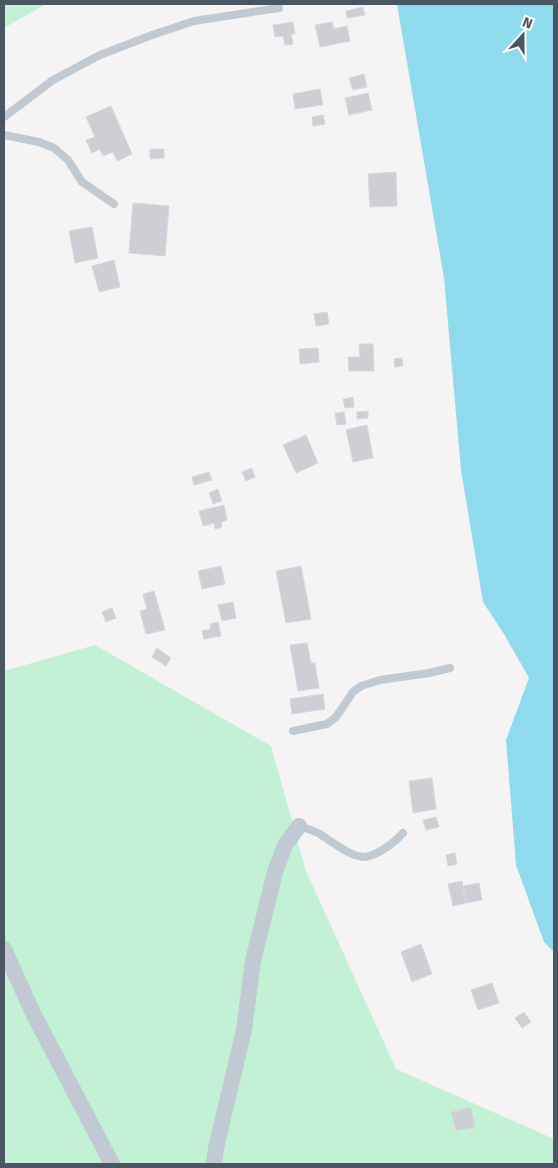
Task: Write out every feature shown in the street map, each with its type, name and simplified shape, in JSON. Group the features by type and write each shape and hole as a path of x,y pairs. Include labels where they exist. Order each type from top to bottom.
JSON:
{"street":[{"path":"214,1164 216,1148 244,1030 254,961 275,872 285,845 299,826"},
{"path":"4,948 37,1022 112,1164"}],"lane":[{"path":"4,117 53,80 100,55 194,21 279,8"},
{"path":"4,134 39,142 54,148 68,160 82,182 114,204"},
{"path":"293,731 327,724 336,717 352,692 361,686 380,680 429,674 450,668"},
{"path":"299,826 316,832 346,851 363,857 376,853 394,843 403,833"}],"green space":[{"path":"4,4 46,4 4,28"},
{"path":"95,645 271,746 306,871 396,1069 554,1139 554,1164 4,1164 4,671"}],"water":[{"path":"397,4 554,4 554,952 544,942 516,865 506,740 529,678 483,602 461,470 444,278"}],"building":[{"path":"363,7 365,15 347,18 346,11"},
{"path":"293,22 295,34 291,34 293,44 285,45 283,36 275,37 273,25"},
{"path":"332,22 334,29 347,26 350,41 320,47 315,25"},
{"path":"364,74 367,87 353,90 349,78"},
{"path":"320,89 323,105 295,109 293,94"},
{"path":"368,93 372,110 349,115 345,98"},
{"path":"111,106 132,154 117,161 113,152 103,156 100,149 92,153 86,140 95,137 86,117"},
{"path":"323,115 325,124 313,126 312,117"},
{"path":"150,149 164,149 164,158 150,159"},
{"path":"396,172 397,206 370,207 368,174"},
{"path":"133,203 169,206 165,256 129,253"},
{"path":"92,227 98,258 75,263 69,231"},
{"path":"114,260 120,287 99,292 92,266"},
{"path":"327,312 329,324 316,326 314,314"},
{"path":"359,344 373,344 374,371 349,371 348,357 360,357"},
{"path":"318,348 319,362 300,364 299,349"},
{"path":"402,358 403,366 395,367 394,359"},
{"path":"353,397 354,407 345,408 343,399"},
{"path":"368,411 368,418 357,419 357,412"},
{"path":"344,412 346,424 337,425 335,413"},
{"path":"367,425 373,458 353,462 346,430"},
{"path":"306,435 318,463 296,473 283,445"},
{"path":"252,468 255,477 246,481 242,472"},
{"path":"209,472 212,480 194,485 192,477"},
{"path":"218,489 222,501 213,504 209,493"},
{"path":"224,505 227,520 221,522 222,527 215,529 214,523 203,526 199,511"},
{"path":"221,566 225,584 202,589 198,571"},
{"path":"301,566 311,619 286,623 276,571"},
{"path":"154,591 165,630 146,634 140,611 147,609 143,594"},
{"path":"233,602 236,618 222,621 218,605"},
{"path":"112,608 116,618 106,622 102,612"},
{"path":"218,622 221,636 204,639 202,631 211,629 210,624"},
{"path":"307,643 311,663 315,663 319,688 298,691 290,645"},
{"path":"157,648 171,658 166,666 152,657"},
{"path":"323,694 325,709 292,714 290,699"},
{"path":"432,778 436,809 413,813 409,781"},
{"path":"436,817 439,827 426,830 423,820"},
{"path":"455,853 457,864 448,866 446,855"},
{"path":"462,881 466,903 453,906 448,884"},
{"path":"479,883 482,900 466,903 463,886"},
{"path":"421,944 432,974 412,982 401,952"},
{"path":"492,983 499,1003 478,1010 471,990"},
{"path":"524,1012 531,1022 522,1028 515,1018"},
{"path":"471,1107 475,1127 456,1131 451,1112"}]}
